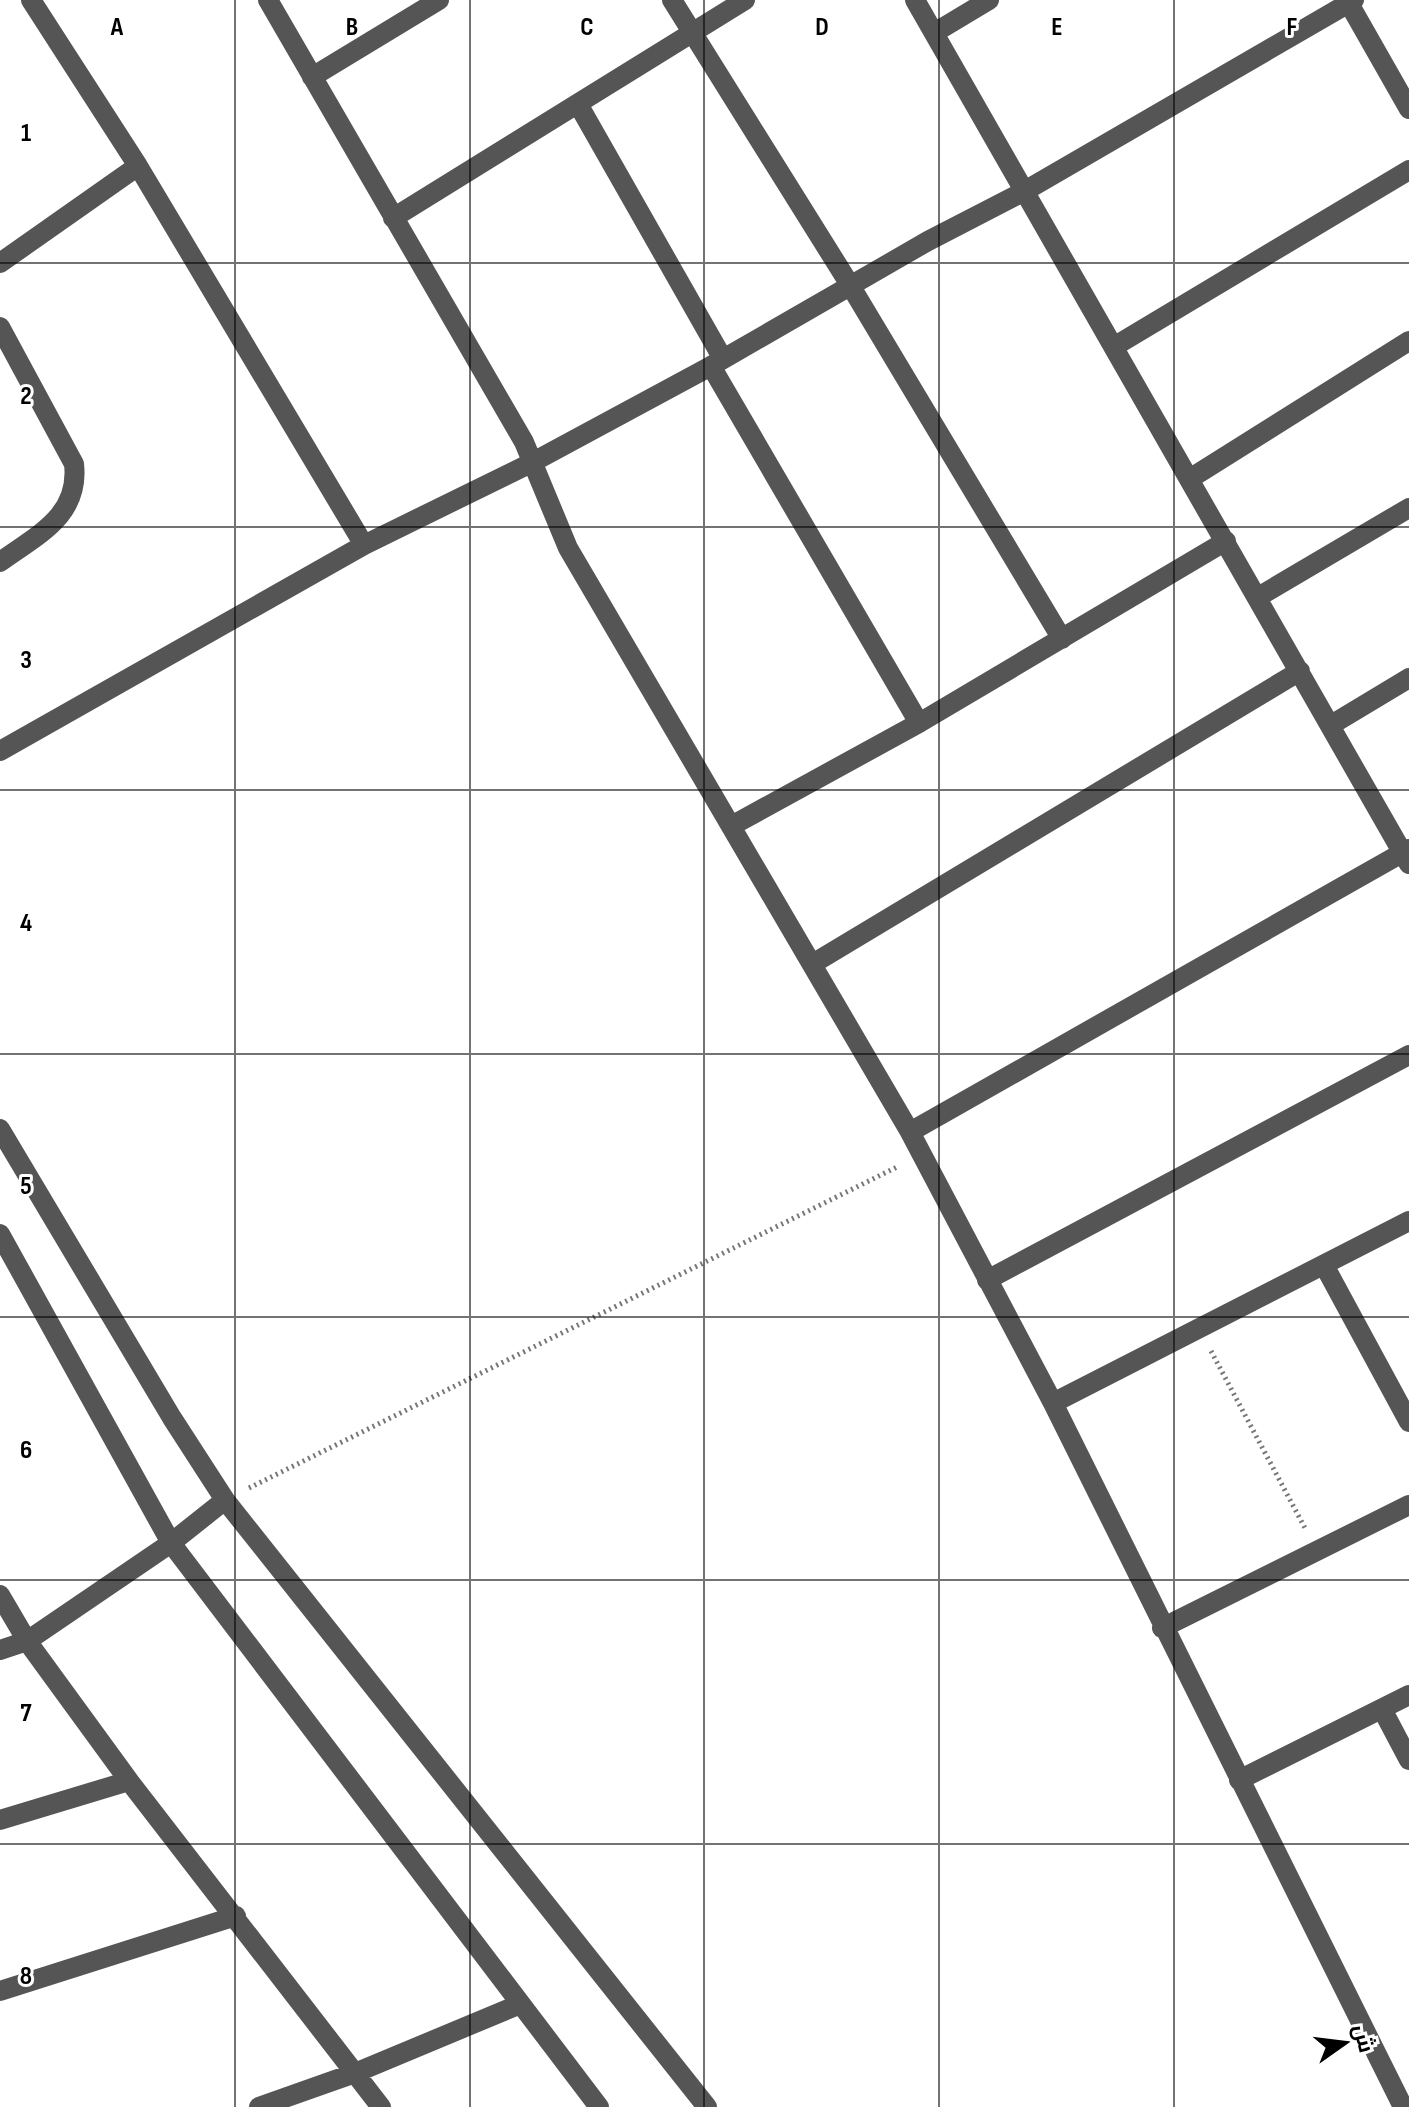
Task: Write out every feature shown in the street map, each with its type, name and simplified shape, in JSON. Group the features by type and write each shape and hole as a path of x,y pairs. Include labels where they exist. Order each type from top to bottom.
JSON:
{"street":[{"path":"31,0 138,166 364,545"},
{"path":"268,0 533,462 568,548 814,963 910,1132 1053,1403 1162,1628 1403,2107"},
{"path":"312,77 439,0"},
{"path":"672,0 850,285 1062,639"},
{"path":"393,218 745,0"},
{"path":"910,1132 1407,855 915,0"},
{"path":"934,33 989,0"},
{"path":"1,749 364,545 533,462 717,362 850,285 1023,192 1350,1 1409,109"},
{"path":"578,104 717,362 919,723"},
{"path":"0,263 138,166"},
{"path":"1115,346 1409,170"},
{"path":"0,327 74,464 76,483 71,501 58,519 0,562"},
{"path":"1191,478 1409,341"},
{"path":"1258,597 1409,508"},
{"path":"733,825 919,723 1226,541"},
{"path":"814,963 1300,671"},
{"path":"1331,725 1409,678"},
{"path":"987,1280 1409,1055"},
{"path":"0,1129 172,1418 225,1500 707,2107"},
{"path":"1053,1403 1409,1221"},
{"path":"0,1234 171,1543 518,2005 599,2107"},
{"path":"1324,1265 1409,1422"},
{"path":"0,1650 27,1641 171,1543 225,1500"},
{"path":"1162,1628 1409,1505"},
{"path":"0,1595 27,1641 129,1781 381,2107"},
{"path":"1239,1780 1409,1695"},
{"path":"1382,1709 1409,1760"},
{"path":"0,1820 129,1781"},
{"path":"0,1991 236,1916"},
{"path":"259,2107 355,2073 518,2005"}],"path":[{"path":"225,1500 922,1155"},
{"path":"1199,1329 1317,1551"}]}
